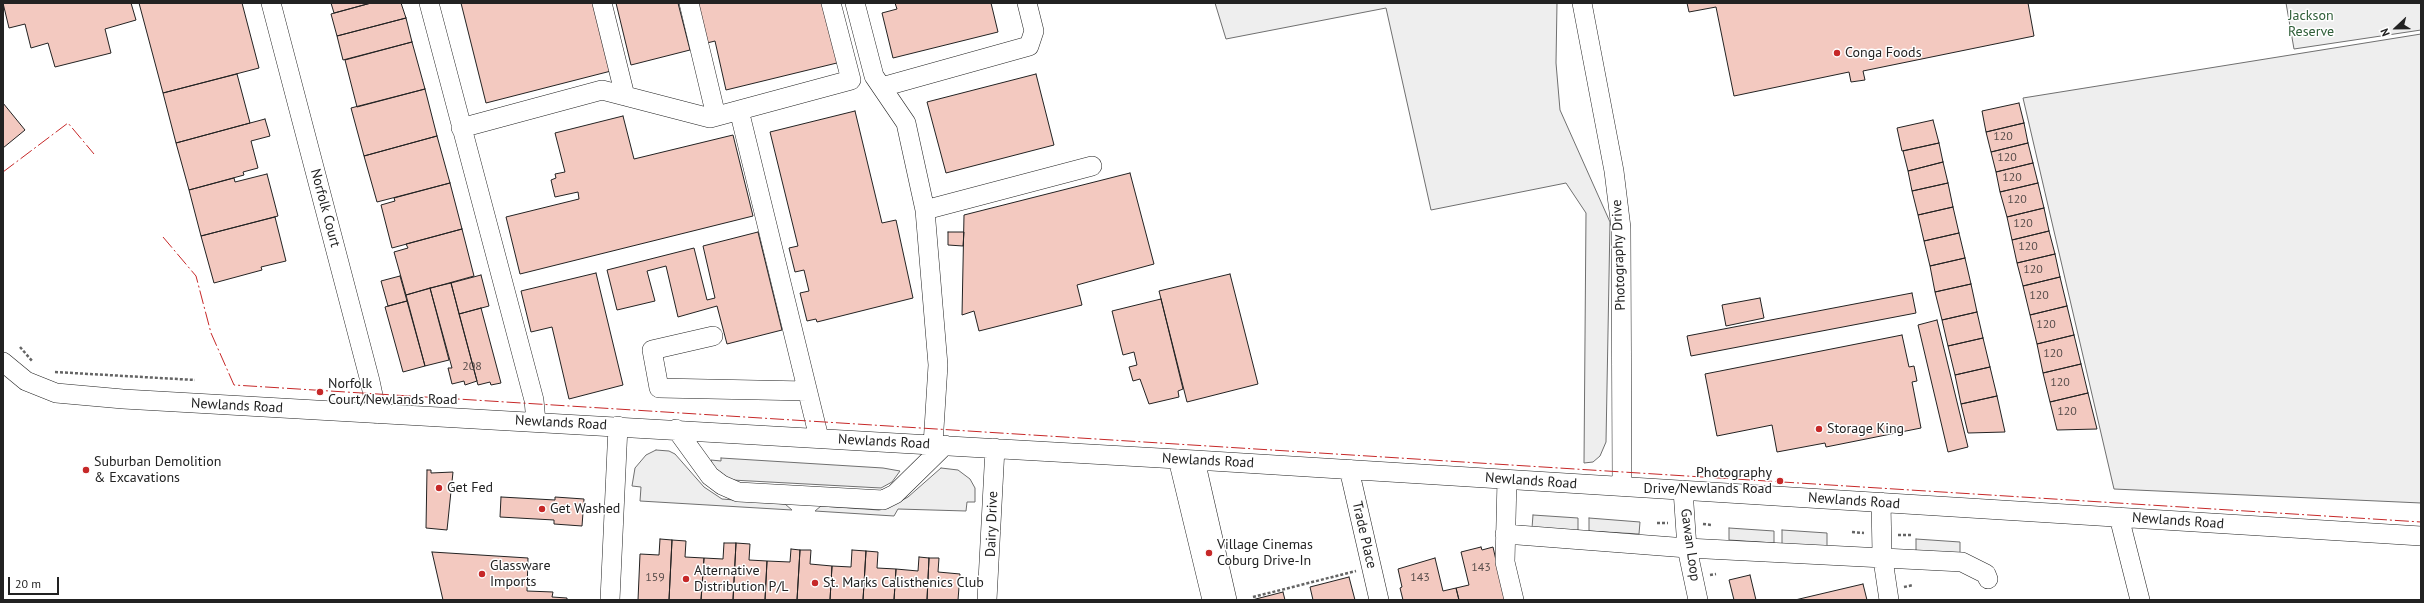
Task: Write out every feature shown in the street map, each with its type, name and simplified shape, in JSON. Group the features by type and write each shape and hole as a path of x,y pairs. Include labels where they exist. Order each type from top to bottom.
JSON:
{"street":[{"name":"Norfolk Court","path":"272,3 368,373 377,414"},
{"path":"430,3 461,128 534,400 536,422"},
{"path":"602,3 625,96"},
{"path":"689,3 716,116"},
{"path":"461,128 602,90 710,118 851,80 831,3"},
{"path":"676,429 710,476 722,485 738,492 883,500 895,494 939,445 938,364 925,210 906,123 874,76 855,3"},
{"path":"882,87 1029,46 1034,31 1027,3"},
{"name":"Photography Drive","path":"1582,3 1614,171 1621,228 1622,486"},
{"path":"739,110 819,438"},
{"path":"925,210 1092,166"},
{"path":"713,336 652,350 659,388 807,391"},
{"name":"Newlands Road","path":"3,362 26,381 56,393 377,414 676,429 995,448 2421,536"},
{"path":"610,600 618,426"},
{"name":"Dairy Drive","path":"987,600 995,448"},
{"path":"1186,460 1212,600"},
{"path":"1186,460 1227,600"},
{"name":"Trade Place","path":"1349,470 1379,600"},
{"path":"1507,479 1505,562 1514,600"},
{"name":"Gawan Loop","path":"1683,490 1687,548 1698,600"},
{"path":"1880,502 1882,557 1889,600"},
{"path":"2119,517 2140,600"},
{"path":"1505,534 1687,548 1962,562 1986,574 1988,579"}],"path":[{"path":"20,347 37,366"},
{"path":"49,372 195,380"},
{"path":"1254,597 1371,567"}],"green space":[{"path":"1215,3 1557,3 1556,63 1560,110 1610,222 1606,442 1600,456 1593,462 1584,463 1586,213 1566,183 1431,210 1386,8 1226,39"},
{"name":"Jackson Reserve","path":"2286,3 2421,3 2421,30 2294,49"},
{"path":"2421,34 2421,503 2114,489 2023,98"},
{"path":"656,450 669,451 675,454 704,487 722,499 785,504 792,510 640,501 641,487 632,486 635,468 646,455"},
{"path":"721,458 883,468 900,471 892,482 881,488 732,480 721,475 712,464 711,460 721,461"},
{"path":"941,468 958,470 970,479 975,488 975,502 967,502 966,511 898,509 894,516 815,511 821,506 879,510 888,508 908,497"}],"shaded area":[{"path":"1533,515 1578,518 1578,531 1532,528"},
{"path":"1589,518 1640,522 1639,534 1589,531"},
{"path":"1729,528 1774,531 1774,543 1729,540"},
{"path":"1782,530 1827,533 1827,547 1782,544"},
{"path":"1916,539 1960,542 1960,554 1916,552"}],"building":[{"path":"3,3 131,3 136,20 105,29 111,53 55,67 48,43 31,48 25,24 9,28"},
{"path":"139,3 242,3 259,68 163,93"},
{"path":"331,3 371,3 334,13"},
{"path":"371,3 401,3 406,18 337,36 331,14"},
{"path":"461,3 594,3 611,71 486,103"},
{"path":"616,3 678,3 690,50 631,65"},
{"path":"693,3 826,3 841,62 726,90 715,41 703,44"},
{"path":"895,3 991,3 998,32 893,58 882,13 897,9"},
{"name":"Conga Foods","path":"1687,3 2028,3 2034,36 1863,71 1865,80 1851,82 1849,72 1734,96 1716,7 1689,12"},
{"path":"406,18 412,42 343,60 337,36"},
{"path":"412,42 425,89 357,107 345,60"},
{"path":"237,74 250,123 176,143 163,93"},
{"path":"1036,74 1054,145 946,173 927,102"},
{"path":"425,89 437,136 364,156 351,108"},
{"path":"3,103 25,130 3,148"},
{"path":"2019,103 2024,123 1986,132 1982,111"},
{"path":"855,111 882,223 896,220 913,298 817,322 816,319 807,321 800,293 809,291 804,270 795,272 789,248 798,246 770,132"},
{"path":"623,116 634,159 733,135 753,216 520,274 506,217 579,199 578,192 555,197 551,180 556,178 555,174 565,172 555,133"},
{"path":"265,119 270,136 251,141 258,168 243,172 244,175 189,190 176,143"},
{"path":"1933,120 1939,143 1902,151 1897,128"},
{"path":"2024,123 2028,143 1991,152 1986,132"},
{"path":"437,136 450,183 377,202 364,156"},
{"path":"1939,143 1943,162 1908,171 1903,151"},
{"path":"2028,143 2033,163 1996,172 1991,152"},
{"path":"1943,162 1948,183 1912,191 1908,171"},
{"path":"2033,163 2038,183 2000,192 1996,172"},
{"path":"1130,173 1154,264 1077,285 1082,305 979,331 974,311 962,315 964,215"},
{"path":"267,174 278,216 201,236 189,190 234,178 235,182"},
{"path":"450,183 462,229 392,248 381,205 395,201 394,198"},
{"path":"1948,183 1953,207 1918,215 1912,191"},
{"path":"2038,183 2044,208 2007,217 2000,192"},
{"path":"1953,207 1959,233 1924,241 1918,215"},
{"path":"2044,208 2049,231 2012,240 2007,217"},
{"path":"275,217 286,261 261,267 262,270 214,283 201,236"},
{"path":"462,229 474,276 406,295 394,252 408,248 406,244"},
{"path":"2049,231 2055,254 2017,263 2012,240"},
{"path":"758,232 782,330 727,344 717,306 678,317 666,266 647,271 655,301 617,310 607,270 694,248 707,300 715,298 703,246"},
{"path":"948,232 964,232 963,246 948,245"},
{"path":"1959,233 1965,258 1930,266 1924,241"},
{"path":"2055,254 2060,277 2023,286 2017,263"},
{"path":"1965,258 1971,284 1935,292 1930,266"},
{"path":"596,273 623,385 569,399 552,327 531,332 521,291"},
{"path":"1230,274 1258,384 1187,402 1159,291"},
{"path":"481,275 489,306 459,314 451,283"},
{"path":"400,276 407,301 388,306 381,281"},
{"path":"2060,277 2067,306 2030,315 2023,286"},
{"path":"451,283 477,381 465,385 464,381 452,384 448,368 452,368 430,288"},
{"path":"1971,284 1977,312 1942,320 1935,292"},
{"path":"430,288 449,360 425,366 406,295"},
{"path":"1912,293 1916,313 1691,356 1687,336"},
{"path":"1760,298 1764,318 1726,326 1722,305"},
{"path":"1161,299 1183,389 1178,391 1179,397 1149,404 1140,379 1133,381 1129,367 1137,365 1134,352 1123,355 1112,311"},
{"path":"407,301 425,366 403,372 385,307"},
{"path":"2067,306 2074,335 2037,344 2030,315"},
{"path":"481,308 501,383 491,385 490,382 478,385 459,314"},
{"path":"1977,312 1983,338 1948,346 1942,320"},
{"path":"1937,320 1968,447 1948,452 1918,325"},
{"path":"1902,335 1909,367 1914,366 1917,381 1912,382 1921,428 1826,447 1825,443 1777,452 1772,425 1717,436 1705,374"},
{"path":"2074,335 2081,364 2043,373 2037,344"},
{"path":"1983,338 1990,367 1955,375 1948,346"},
{"path":"2081,364 2088,393 2050,402 2043,373"},
{"path":"1990,367 1997,396 1961,404 1955,375"},
{"path":"2088,393 2097,429 2057,430 2050,402"},
{"path":"1997,396 2005,432 1968,433 1961,404"},
{"name":"Get Fed","path":"427,470 431,470 431,473 453,472 447,530 426,528"},
{"name":"Get Washed","path":"501,497 555,500 555,497 584,499 582,526 554,524 554,520 500,517"},
{"path":"660,539 672,540 669,600 638,600 640,554 659,555"},
{"name":"Alternative Distribution P/L","path":"672,540 686,541 685,557 704,558 701,600 669,600"},
{"path":"724,543 736,543 733,600 701,600 704,558 723,559"},
{"path":"736,543 750,544 749,560 767,561 765,600 733,600"},
{"path":"1481,547 1482,550 1493,547 1505,600 1459,600 1456,588 1469,585 1461,552"},
{"path":"791,549 800,550 797,600 765,600 767,561 790,562"},
{"name":"St. Marks Calisthenics Club","path":"800,550 811,550 810,564 832,566 830,600 797,600"},
{"path":"852,550 866,551 863,600 830,600 832,566 851,567"},
{"path":"866,551 878,552 877,568 896,569 894,600 863,600"},
{"name":"Glassware Imports","path":"432,552 528,558 527,591 553,592 552,597 567,598 567,600 443,600"},
{"path":"919,557 929,558 927,600 894,600 896,569 918,571"},
{"path":"929,558 939,558 938,572 960,574 958,600 927,600"},
{"path":"1435,558 1443,591 1456,588 1459,600 1403,600 1398,569"},
{"path":"1750,575 1756,600 1734,600 1729,580"},
{"path":"1349,577 1355,600 1313,600 1310,587"},
{"path":"1863,584 1867,600 1795,600"},
{"path":"1283,592 1285,600 1252,600"}],"power":[{"path":"3,172 68,123 94,154"},
{"path":"163,237 196,276 211,333 234,385 2421,522"}],"place":[{"name":"Conga Foods","path":"1837,53"},
{"name":"Norfolk Court/Newlands Road","path":"320,392"},
{"name":"Storage King","path":"1819,429"},
{"name":"Suburban Demolition & Excavations","path":"86,470"},
{"name":"Photography Drive/Newlands Road","path":"1780,481"},
{"name":"Get Fed","path":"439,488"},
{"name":"Get Washed","path":"542,509"},
{"name":"Village Cinemas Coburg Drive-In","path":"1209,553"},
{"name":"Glassware Imports","path":"482,574"},
{"name":"Alternative Distribution P/L","path":"686,579"},
{"name":"St. Marks Calisthenics Club","path":"815,583"}]}
